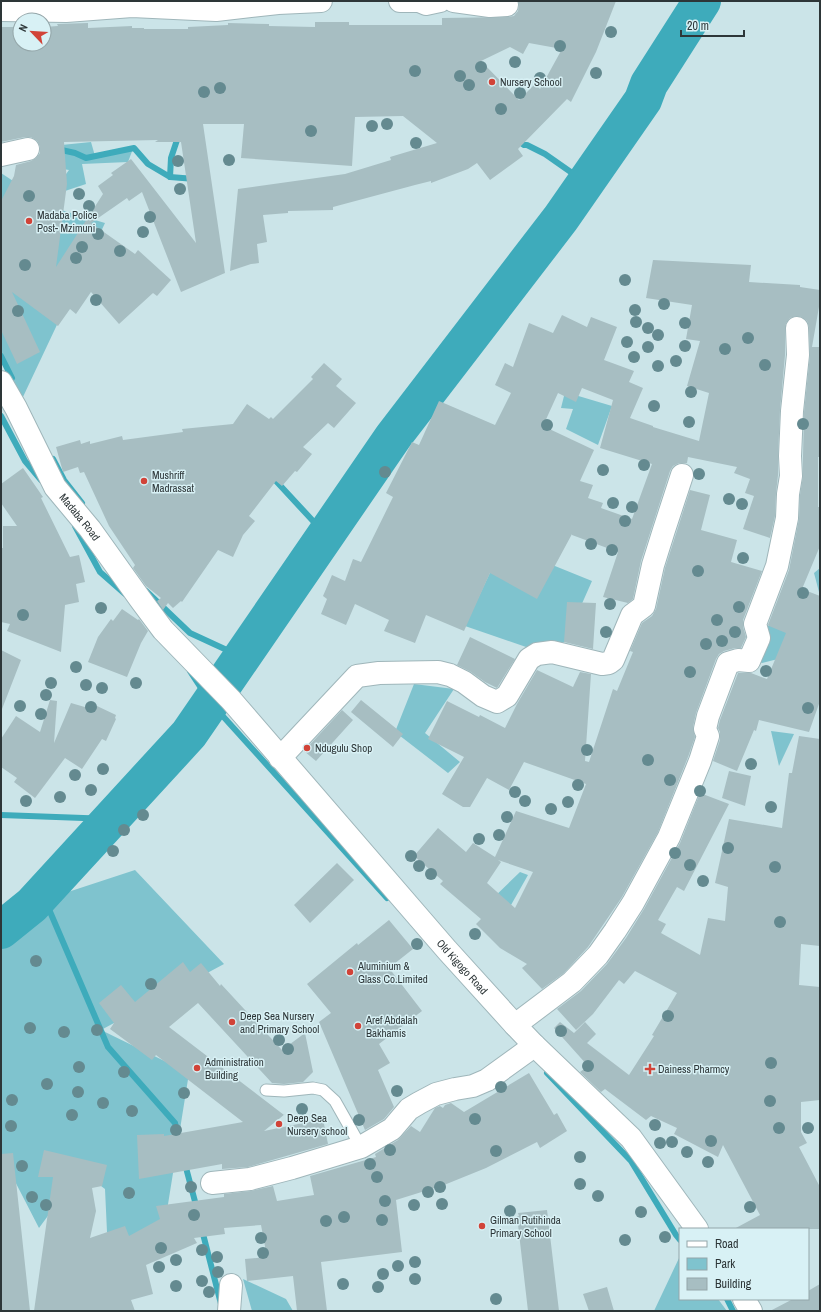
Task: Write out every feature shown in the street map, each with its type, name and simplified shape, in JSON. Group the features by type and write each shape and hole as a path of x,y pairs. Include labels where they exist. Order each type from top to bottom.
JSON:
{"street":[{"path":"1,10 66,11 132,4 216,10 278,2 321,1"},
{"path":"400,1 419,1 426,4 440,1"},
{"path":"454,1 490,6 507,5"},
{"path":"1,155 28,149"},
{"path":"515,1025 572,982 582,972 598,955 630,908 669,837 700,761 708,736 705,729 708,716 728,663 738,660 749,661 759,638 755,624 777,566 787,518 788,494 791,476 790,456 792,411 798,355 797,328"},
{"name":"Madaba Road","path":"1,382 16,408 55,487 90,529 163,630 231,700"},
{"path":"280,758 357,676 379,673 438,672 450,675 464,682 484,696 497,702 507,696 529,660 537,654 552,652 602,664 610,663 613,660 632,615 644,606 653,565 682,475"},
{"name":"Old Kigogo Road","path":"231,700 447,950 515,1025 631,1138 696,1228"},
{"path":"212,1183 250,1179 361,1147 392,1129 409,1109 419,1102 436,1094 473,1086 487,1080 534,1045"},
{"path":"229,1311 231,1285"},
{"path":"745,1300 751,1311"}],"lane":[{"path":"266,1090 284,1091 312,1088 323,1090 335,1101 361,1147"}],"green space":[{"path":"91,142 95,156 134,146 128,162 82,164 86,184 50,196 69,170 39,165 42,147"},
{"path":"1,173 54,208 105,223 22,399 1,358"},
{"path":"565,392 612,406 598,445 566,429 573,409 561,408"},
{"path":"503,545 592,581 565,642 529,648 465,626"},
{"path":"820,568 820,592 819,592 814,573"},
{"path":"760,625 792,627 778,659 762,663 748,656"},
{"path":"414,684 454,689 425,733 460,762 448,773 395,732"},
{"path":"771,731 794,734 779,766"},
{"path":"135,870 224,964 101,1030 189,1073 161,1248 107,1232 105,1189 59,1154 61,1198 39,1228 5,1162 1,1160 1,914"},
{"path":"520,872 528,875 511,905 489,902"},
{"path":"679,1258 679,1300 719,1300 727,1311 654,1311"},
{"path":"243,1279 286,1299 293,1311 252,1311"}],"building":[{"path":"518,1 616,1 596,52 571,102 567,99 518,149 523,156 490,180 477,163 468,169 431,183 431,181 333,207 333,210 288,211 288,213 263,215 267,242 257,244 259,263 230,271 238,189 345,174 391,160 390,157 437,143 403,116 355,117 352,166 241,158 244,124 203,124 225,273 181,292 142,192 129,201 127,198 91,223 135,254 138,250 171,280 157,296 153,293 119,324 91,292 76,314 70,309 58,326 12,292 40,352 17,364 1,330 1,201 14,176 16,165 36,158 40,153 40,147 37,141 31,137 1,142 1,27 12,27 12,52 52,52 52,26 58,26 57,24 88,23 88,28 132,26 132,28 144,29 188,29 188,27 228,25 228,23 315,27 315,22 349,22 349,25 442,25 442,18 508,17 514,16 518,11","holes":["529,43 562,49 540,89 535,84 519,100 481,61 510,47 523,54","158,140 155,142 181,142 196,243 131,159 111,173 113,175 98,186 103,194 56,267 67,184 64,142"]},
{"path":"653,260 751,265 749,282 800,285 800,287 820,290 820,301 812,347 820,347 820,457 818,457 818,507 820,507 820,546 802,589 820,596 820,701 809,732 759,720 756,731 754,730 737,771 713,761 720,740 720,732 718,728 720,720 738,673 751,673 767,679 786,633 768,625 789,570 799,519 800,495 803,476 804,412 810,355 809,327 807,321 802,317 796,316 790,318 786,323 785,328 785,355 780,410 778,475 775,516 770,538 743,529 754,496 745,493 750,479 734,473 737,467 688,457 687,463 679,463 673,466 670,471 641,561 633,599 628,603 603,597 618,552 572,534 537,599 490,573 464,631 426,615 415,643 384,631 389,620 355,604 346,625 321,614 327,599 323,596 332,575 345,581 353,559 361,562 393,497 386,493 412,442 419,445 439,401 495,425 511,393 495,385 505,363 513,367 529,323 553,333 562,315 587,327 591,317 617,327 604,360 634,371 629,382 643,388 630,418 653,427 699,441 709,393 687,386 700,341 686,339 692,305 646,298","holes":["582,388 613,400 600,448 652,464 632,519 601,508 603,503 588,498 593,485 580,481 594,450 543,426 558,393 576,402"]},
{"path":"324,363 342,379 336,386 356,403 334,428 328,423 303,447 312,454 297,472 295,471 282,486 276,481 249,516 255,521 243,535 233,557 218,550 182,602 181,601 173,608 168,603 163,610 157,601 161,598 146,586 133,568 135,565 109,526 84,472 80,473 78,467 63,472 56,447 80,440 81,444 90,441 90,444 122,436 123,440 183,432 182,429 233,424 247,404 269,419 271,417 273,419 313,379 311,377"},
{"path":"23,468 43,497 41,498 70,557 79,555 85,582 76,584 79,602 65,605 61,652 7,631 10,624 1,622 1,548 3,548 3,526 17,526 1,503 1,484"},
{"path":"690,490 710,495 701,530 737,540 731,562 762,571 743,620 743,627 746,637 741,648 724,651 719,654 716,659 696,713 693,727 695,737 688,757 658,832 622,897 588,947 564,973 542,989 522,968 527,964 500,948 476,924 481,919 440,884 443,881 414,856 438,828 466,852 473,843 495,857 516,811 569,828 586,784 524,762 509,790 487,778 470,807 463,807 442,794 464,757 428,739 447,701 479,717 480,715 505,728 537,670 573,687 580,672 591,674 585,761 589,762 613,689 617,691 633,652 630,651 642,623 652,616 656,609 665,568","holes":["498,860 533,872 515,908 487,883 501,862"]},
{"path":"567,602 596,603 593,649 564,642"},
{"path":"122,609 138,620 139,619 148,631 141,643 127,677 88,662 98,637 111,619 113,621"},
{"path":"470,637 515,659 497,688 457,665"},
{"path":"1,650 21,660 2,709 1,708"},
{"path":"50,700 57,701 54,743 71,703 95,710 97,706 116,715 116,719 106,741 102,739 82,769 65,758 35,798 14,782 17,778 1,767 1,739 16,716 40,732"},
{"path":"361,700 403,734 393,747 351,712"},
{"path":"342,710 353,720 316,761 304,751"},
{"path":"799,736 820,739 820,946 801,944 799,985 820,987 820,1100 801,1102 801,1132 807,1143 799,1147 820,1187 820,1229 736,1228 760,1215 723,1145 718,1157 674,1134 677,1128 651,1116 646,1120 605,1089 601,1092 580,1072 588,1066 554,1028 560,1022 574,1033 585,1022 596,1034 587,1043 629,1075 654,1036 652,1035 677,993 635,971 624,984 619,980 593,1014 576,1030 557,1009 581,991 607,964 626,938 644,909 680,843 700,793 729,804 684,891 677,887 658,920 666,924 661,933 700,955 708,918 725,921 728,887 715,883 729,819 782,828 789,773 792,773"},
{"path":"729,771 751,776 745,806 722,798"},
{"path":"337,863 354,880 310,923 294,905"},
{"path":"389,920 413,949 389,968 422,1011 379,1044 390,1063 378,1070 394,1107 384,1119 365,1130 319,1022 331,1013 307,984 357,943 358,945"},
{"path":"183,962 190,972 201,963 220,986 221,984 282,1050 305,1033 313,1072 303,1082 284,1084 272,1083 198,1003 169,1027 284,1115 264,1131 323,1119 328,1144 248,1167 222,1169 222,1164 139,1179 137,1135 164,1134 164,1136 243,1122 156,1055 152,1060 110,1029 114,1023 99,1003 121,985 135,1002"},
{"path":"529,1073 554,1115 557,1113 567,1131 540,1148 537,1142 486,1168 444,1185 396,1200 402,1252 321,1262 327,1311 297,1311 293,1276 247,1281 245,1259 267,1257 261,1225 224,1228 225,1234 194,1238 197,1243 146,1265 153,1294 131,1300 135,1311 34,1311 53,1177 38,1177 44,1150 107,1165 102,1186 92,1188 96,1211 90,1238 125,1226 129,1236 160,1219 156,1206 224,1197 224,1194 251,1191 273,1186 277,1201 314,1195 310,1176 376,1157 375,1154 398,1140 411,1126 420,1132 435,1108 440,1106 443,1108 445,1105 451,1103 464,1112"},
{"path":"13,1153 30,1311 1,1311 1,1154"},
{"path":"547,1210 559,1311 528,1311 517,1216 519,1216 518,1213"},
{"path":"820,1284 820,1311 770,1311 791,1300 809,1300 809,1290"},
{"path":"607,1287 614,1311 589,1311 583,1294"}],"waterway":[{"path":"1,930 32,905 189,734 393,437 561,218 643,100 649,84 702,1"},
{"path":"170,177 171,158 179,134"},
{"path":"517,140 524,145 545,154 585,182"},
{"path":"57,149 75,153 86,158 134,148 148,164 170,177 195,179"},
{"path":"1,356 12,378"},
{"path":"1,416 25,461 41,480"},
{"path":"53,459 64,480 82,503"},
{"path":"276,481 326,535"},
{"path":"75,526 100,572 125,594"},
{"path":"146,591 190,633 242,657"},
{"path":"190,671 211,703 387,898"},
{"path":"1,815 111,819"},
{"path":"42,893 108,1047 175,1123 179,1141"},
{"path":"547,1073 631,1161 679,1239"},
{"path":"185,1164 197,1209"},
{"path":"202,1230 221,1304"},
{"path":"728,1300 733,1311"}],"place":[{"name":"Nursery School","path":"492,82"},
{"name":"Madaba Police Post- Mzimuni","path":"29,221"},
{"name":"Mushriff Madrassat","path":"144,481"},
{"name":"Ndugulu Shop","path":"307,748"},
{"name":"Aluminium & Glass Co.Limited","path":"350,972"},
{"name":"Deep Sea Nursery and Primary School","path":"232,1022"},
{"name":"Aref Abdalah Bakhamis","path":"358,1026"},
{"name":"Administration Building","path":"197,1068"},
{"name":"Dainess Pharmcy","path":"650,1069"},
{"name":"Deep Sea Nursery school","path":"279,1124"},
{"name":"Gilman Rutihinda Primary School","path":"482,1226"}]}
